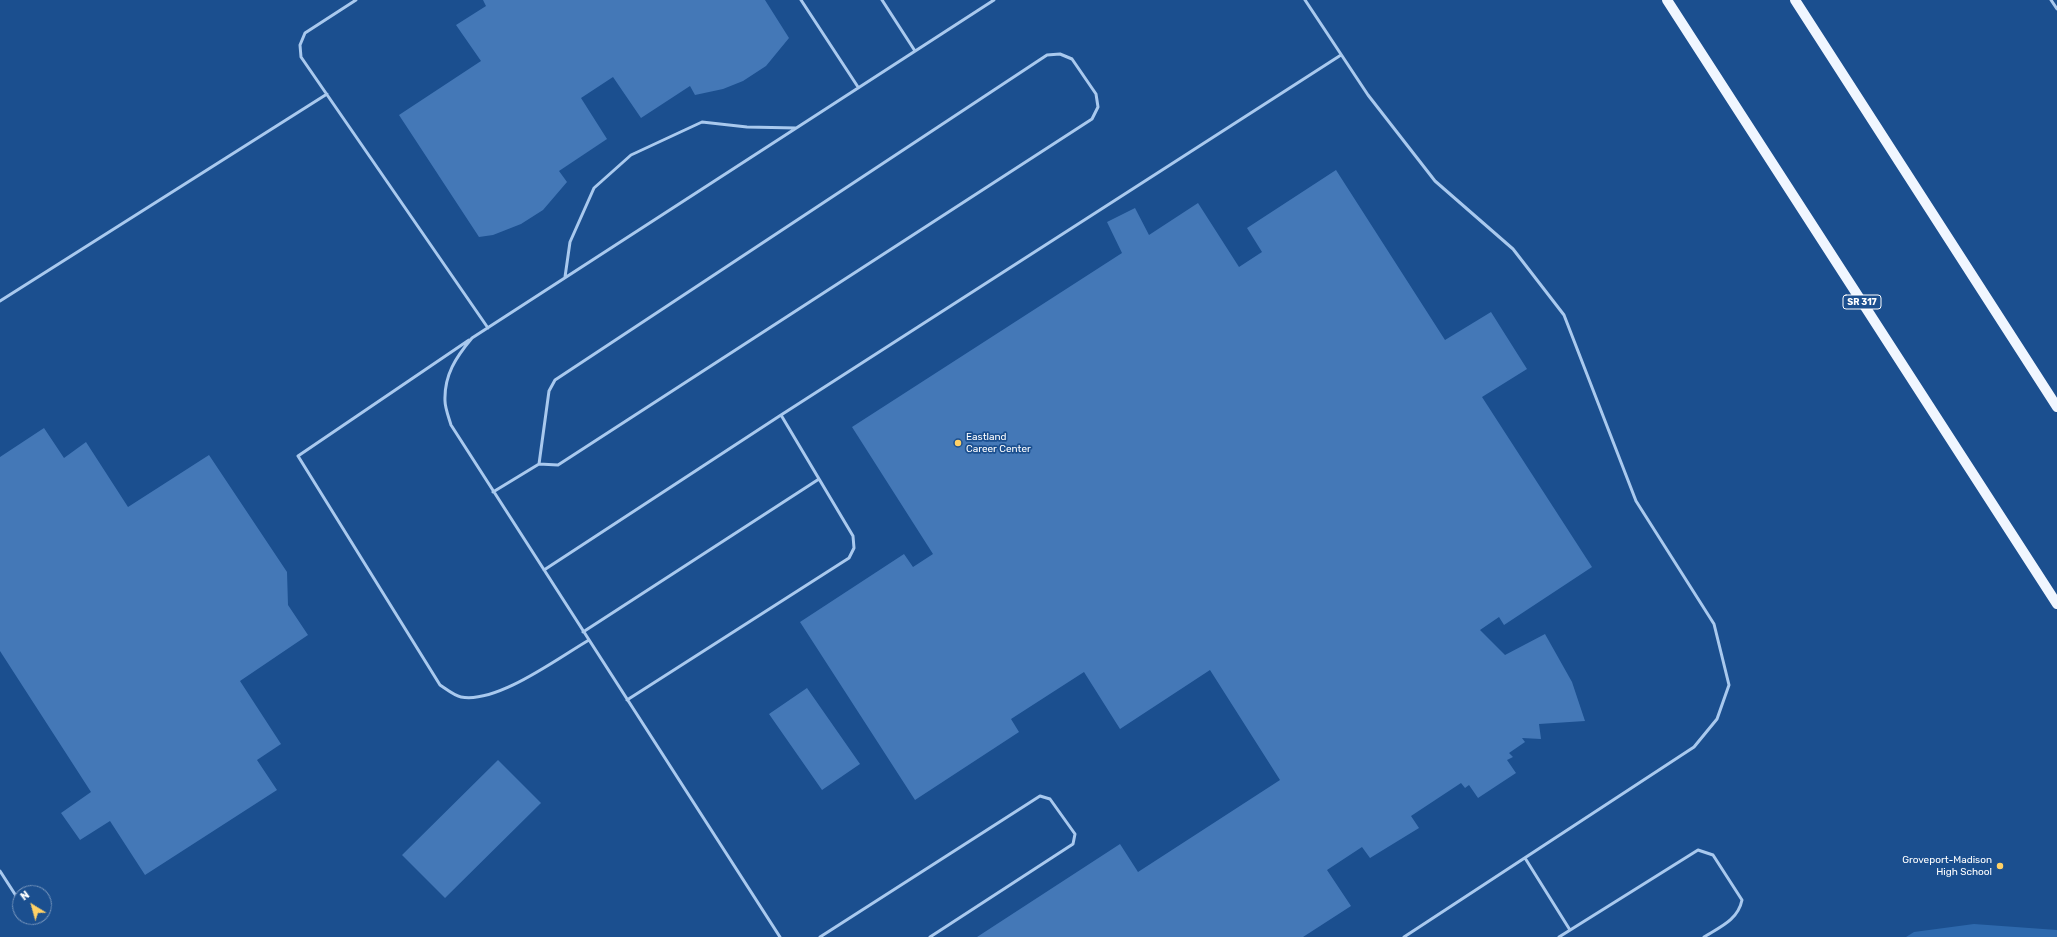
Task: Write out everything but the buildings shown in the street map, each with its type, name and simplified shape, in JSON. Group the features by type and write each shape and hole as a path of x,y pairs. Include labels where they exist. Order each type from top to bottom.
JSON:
{"main road":[{"name":"SR 317","path":"1667,0 2057,604"},
{"path":"1795,0 2057,407"}],"lane":[{"path":"356,0 305,33 300,45 301,57 488,328"},
{"path":"801,0 858,87"},
{"path":"882,0 915,51"},
{"path":"588,640 512,686 481,696 461,697 440,685 298,456 472,338 994,0"},
{"path":"1305,0 1368,95 1435,181 1513,249 1564,315 1636,501 1714,624 1729,685 1717,719 1694,747 1404,937"},
{"path":"2051,0 2057,9"},
{"path":"493,492 539,464 558,465 1092,119 1098,107 1096,94 1072,59 1060,54 1047,55 555,380 549,391 539,464"},
{"path":"544,570 781,415 1341,55"},
{"path":"0,301 327,94"},
{"path":"565,278 570,242 594,188 631,155 702,122 747,127 796,128"},
{"path":"472,338 456,357 448,377 445,401 452,425 493,492 780,937"},
{"path":"627,700 849,558 854,548 853,536 781,415"},
{"path":"583,632 819,479"},
{"path":"820,937 1040,796 1050,799 1075,834 1073,844 930,937"},
{"path":"1559,937 1698,850 1713,855 1742,900 1740,910 1735,917 1704,937"},
{"path":"1524,858 1570,930"},
{"path":"0,871 12,890"}],"shaded area":[{"path":"1974,924 2057,930 2057,937 1906,937 1914,932"}],"place":[{"name":"Eastland Career Center","path":"958,443"},
{"name":"Groveport-Madison High School","path":"2000,866"}]}
